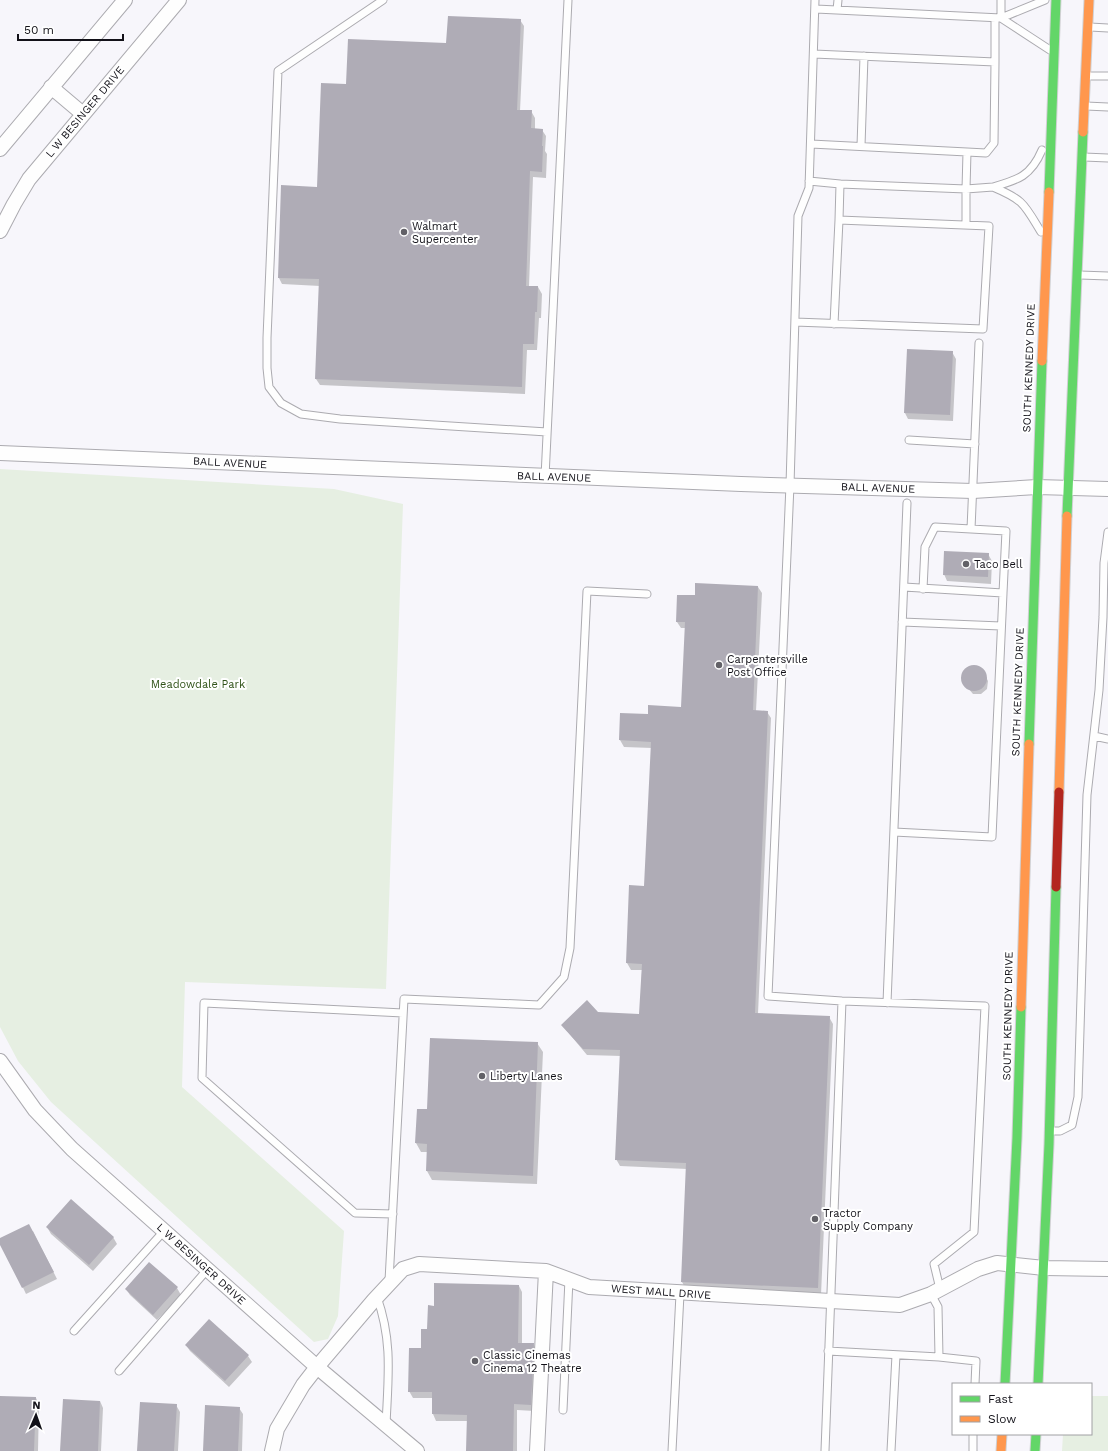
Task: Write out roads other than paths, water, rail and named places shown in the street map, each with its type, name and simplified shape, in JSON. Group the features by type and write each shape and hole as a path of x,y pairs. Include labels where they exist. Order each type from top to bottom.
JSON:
{"main road":[{"name":"SOUTH KENNEDY DRIVE","path":"1005,1383 1017,1138 1045,249 1056,0"},
{"path":"1038,1383 1050,1131 1068,488 1089,0"},
{"path":"1002,1435 1002,1451"},
{"path":"1035,1451 1036,1435"}],"street":[{"path":"0,149 125,0"},
{"name":"L W BESINGER DRIVE","path":"0,231 29,179 176,1"},
{"path":"51,87 83,114"},
{"name":"BALL AVENUE","path":"0,452 545,477 973,491 1037,487 1108,489"},
{"name":"L W BESINGER DRIVE","path":"0,1062 36,1112 72,1149 317,1368 417,1451"},
{"name":"WEST MALL DRIVE","path":"272,1451 277,1429 303,1385 389,1283 403,1269 420,1264 546,1271 589,1287 680,1294 900,1305 936,1292 978,1268 997,1263 1044,1268 1108,1269"},
{"path":"538,1451 546,1271"}],"lane":[{"path":"383,0 278,71 267,338 267,368 269,387 281,403 301,414 340,419 547,432"},
{"path":"545,477 568,0"},
{"path":"815,0 816,9 809,181 798,216 790,485 768,996 842,1002 985,1006 974,1232 934,1264 938,1307 939,1357"},
{"path":"837,10 838,0"},
{"path":"811,144 986,153 994,143 995,62 998,18 1001,0"},
{"path":"816,9 998,18 1045,0"},
{"path":"998,18 1053,52"},
{"path":"1087,27 1108,28"},
{"path":"814,54 995,62"},
{"path":"861,146 864,56"},
{"path":"1086,76 1108,76"},
{"path":"1084,106 1108,107"},
{"path":"809,181 840,184 966,189 993,187 1022,178 1037,162 1050,132"},
{"path":"966,225 967,152"},
{"path":"1082,157 1108,158"},
{"path":"834,324 840,184"},
{"path":"993,187 1014,196 1025,205 1042,234 1045,249"},
{"path":"795,322 982,328 989,226 839,220"},
{"path":"1077,275 1108,276"},
{"path":"971,529 979,343"},
{"path":"909,440 975,444"},
{"path":"887,1003 907,503"},
{"path":"894,832 992,837 1006,531 935,527 925,547 923,589"},
{"path":"1050,1131 1060,1131 1072,1125 1078,1097 1087,795 1099,690 1103,625 1104,563 1108,532"},
{"path":"904,587 1003,593"},
{"path":"389,1283 404,999 539,1005 564,977 570,948 587,591 647,594"},
{"path":"902,622 1001,626"},
{"path":"1094,736 1108,739"},
{"path":"824,1451 842,1002"},
{"path":"393,1214 355,1213 202,1078 204,1004 403,1013"},
{"path":"74,1331 164,1231"},
{"path":"119,1371 208,1270"},
{"path":"563,1410 568,1279"},
{"path":"672,1451 680,1294"},
{"path":"377,1297 384,1319 388,1341 386,1425"},
{"path":"828,1351 896,1354 976,1361 975,1383"},
{"path":"892,1451 896,1354"},
{"path":"973,1435 973,1451"}],"place":[{"name":"Walmart Supercenter","path":"404,232"},
{"name":"Taco Bell","path":"966,564"},
{"name":"Carpentersville Post Office","path":"719,665"},
{"name":"Liberty Lanes","path":"482,1076"},
{"name":"Tractor Supply Company","path":"815,1219"},
{"name":"Classic Cinemas Cinema 12 Theatre","path":"475,1361"}],"park label":[{"name":"Meadowdale Park","path":"198,684"}]}
